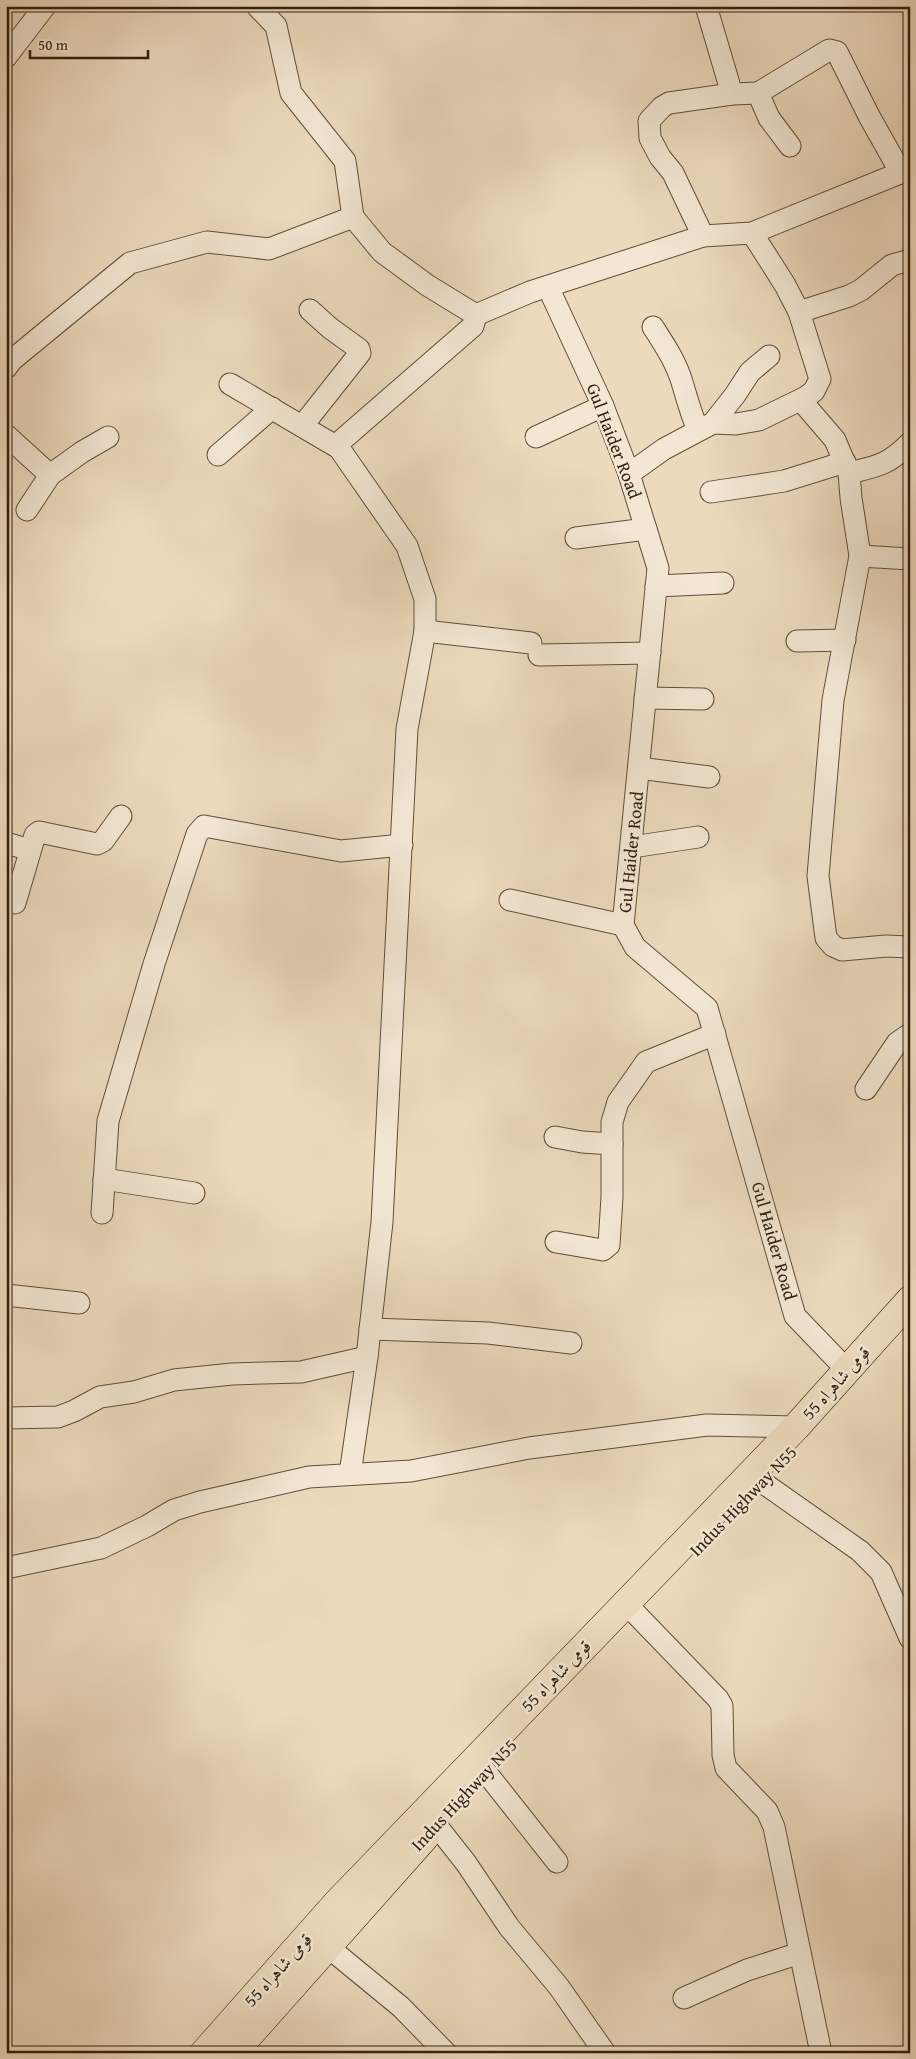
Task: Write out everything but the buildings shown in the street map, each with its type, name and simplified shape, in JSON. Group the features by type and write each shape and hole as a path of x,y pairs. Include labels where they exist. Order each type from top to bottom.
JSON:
{"highway":[{"name":"قومی شاہراہ 55","path":"204,2053 336,1904 796,1427 910,1300"},
{"name":"Indus Highway N55","path":"232,2053 485,1772 910,1326"}],"street":[{"path":"6,57 45,6"},
{"path":"256,6 276,26 291,93 345,161 353,216 382,252 426,285 476,315"},
{"path":"706,6 732,94"},
{"path":"476,315 530,292 703,236 752,233 906,171 870,116 837,52 829,50 758,92 669,103 662,107 648,122 651,131 650,138 660,157 673,173 703,236"},
{"path":"758,92 769,118 790,146"},
{"path":"6,368 12,360 130,263 207,242 269,249 353,216"},
{"path":"653,327 676,366 689,411 706,427 759,420 806,397 814,391 820,379 799,312 785,285 752,233"},
{"path":"799,312 849,296 860,290 892,265 910,260"},
{"name":"Gul Haider Road","path":"548,287 603,406 628,474 658,568 623,925 634,947 707,1008 796,1316 847,1370"},
{"path":"303,425 360,353 359,349 330,328 310,310"},
{"path":"339,448 342,440 473,326 476,315"},
{"path":"628,474 664,449 706,427 736,395 750,372 769,356"},
{"path":"230,384 303,425 339,448 407,546 425,599 425,631 407,729 382,1222 367,1357 350,1474"},
{"path":"806,397 805,405 835,440 847,468 860,556 833,700 818,876 826,938 833,946 842,950 886,946 910,948"},
{"path":"536,437 603,406"},
{"path":"218,455 272,408"},
{"path":"6,435 50,475"},
{"path":"27,510 50,475 82,452 108,437"},
{"path":"711,492 784,481 847,468 883,465 896,456 910,442"},
{"path":"576,538 646,529"},
{"path":"860,556 910,559"},
{"path":"656,586 723,583"},
{"path":"425,631 535,649 650,653"},
{"path":"797,641 845,640"},
{"path":"645,698 703,699"},
{"path":"639,768 709,777"},
{"path":"15,903 35,834 39,832 97,844 103,841 121,816"},
{"path":"102,1213 108,1121 154,964 197,834 204,826 341,851 402,846"},
{"path":"632,847 698,837"},
{"path":"6,843 30,850"},
{"path":"510,900 623,925"},
{"path":"556,1242 603,1250 609,1245 612,1197 612,1122 618,1102 646,1062 715,1034"},
{"path":"866,1089 897,1043 910,1034"},
{"path":"555,1137 582,1142 612,1144"},
{"path":"104,1180 194,1193"},
{"path":"6,1295 79,1303"},
{"path":"370,1329 488,1333 572,1343"},
{"path":"6,1418 58,1417 100,1397 134,1392 174,1380 232,1374 302,1372 367,1357"},
{"path":"6,1568 101,1548 147,1526 174,1510 200,1502 309,1477 411,1471 529,1448 707,1425 796,1427"},
{"path":"762,1482 860,1551 874,1564 881,1572 910,1638"},
{"path":"635,1613 718,1699 722,1706 722,1755 726,1768 767,1811 774,1828 821,2053"},
{"path":"485,1772 557,1862"},
{"path":"436,1825 466,1863 509,1927 559,1987 605,2053"},
{"path":"328,1947 401,2007 446,2053"},
{"path":"684,1998 747,1970 800,1953"}]}
